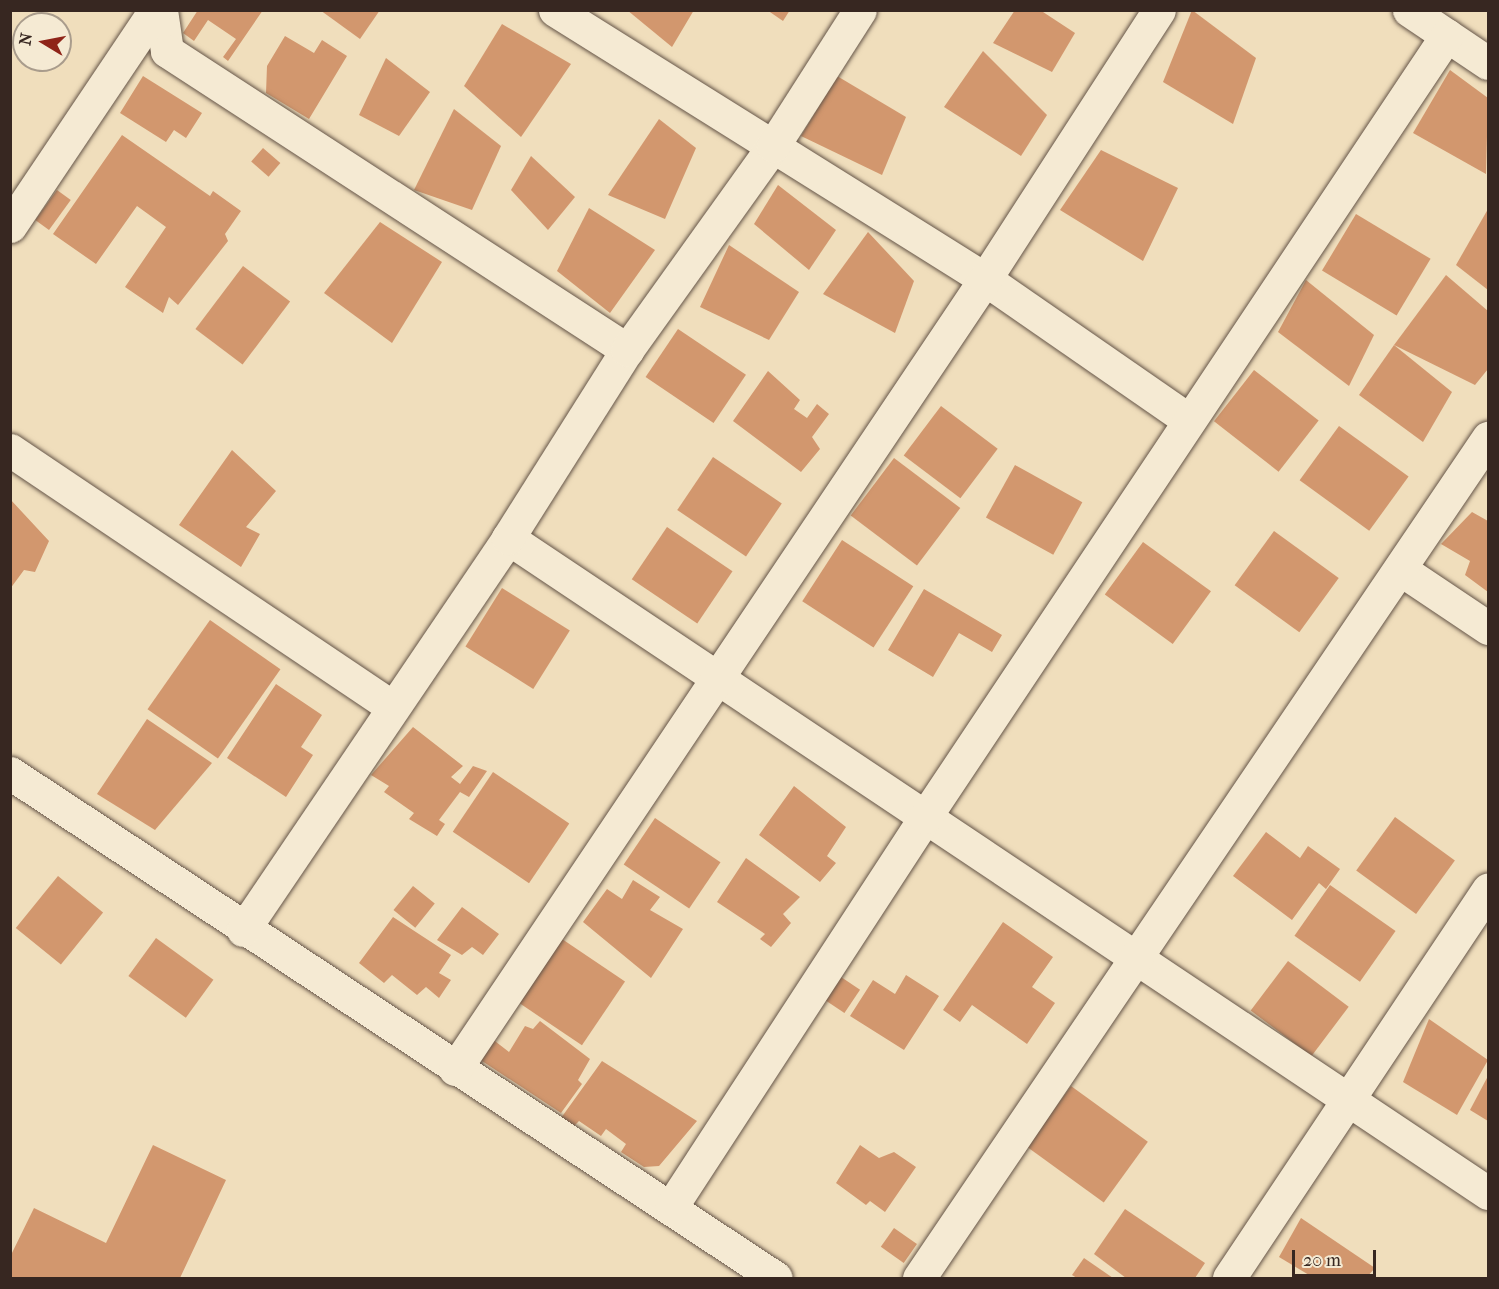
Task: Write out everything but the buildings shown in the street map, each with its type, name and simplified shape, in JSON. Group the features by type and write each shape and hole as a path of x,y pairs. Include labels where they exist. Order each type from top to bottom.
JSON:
{"street":[{"path":"10,226 155,10"},
{"path":"160,10 167,51 627,350"},
{"path":"555,10 985,279 1189,420"},
{"path":"243,930 508,538 627,350 773,146 860,10"},
{"path":"455,1069 985,279 1159,10"},
{"path":"1409,10 1488,63"},
{"path":"671,1207 925,817 1447,35"},
{"path":"919,1278 1488,438"},
{"path":"10,450 393,706"},
{"path":"508,538 1488,1193"},
{"path":"1400,569 1488,628"},
{"path":"10,774 243,930 671,1207 776,1278"},
{"path":"1229,1278 1488,890"}]}
